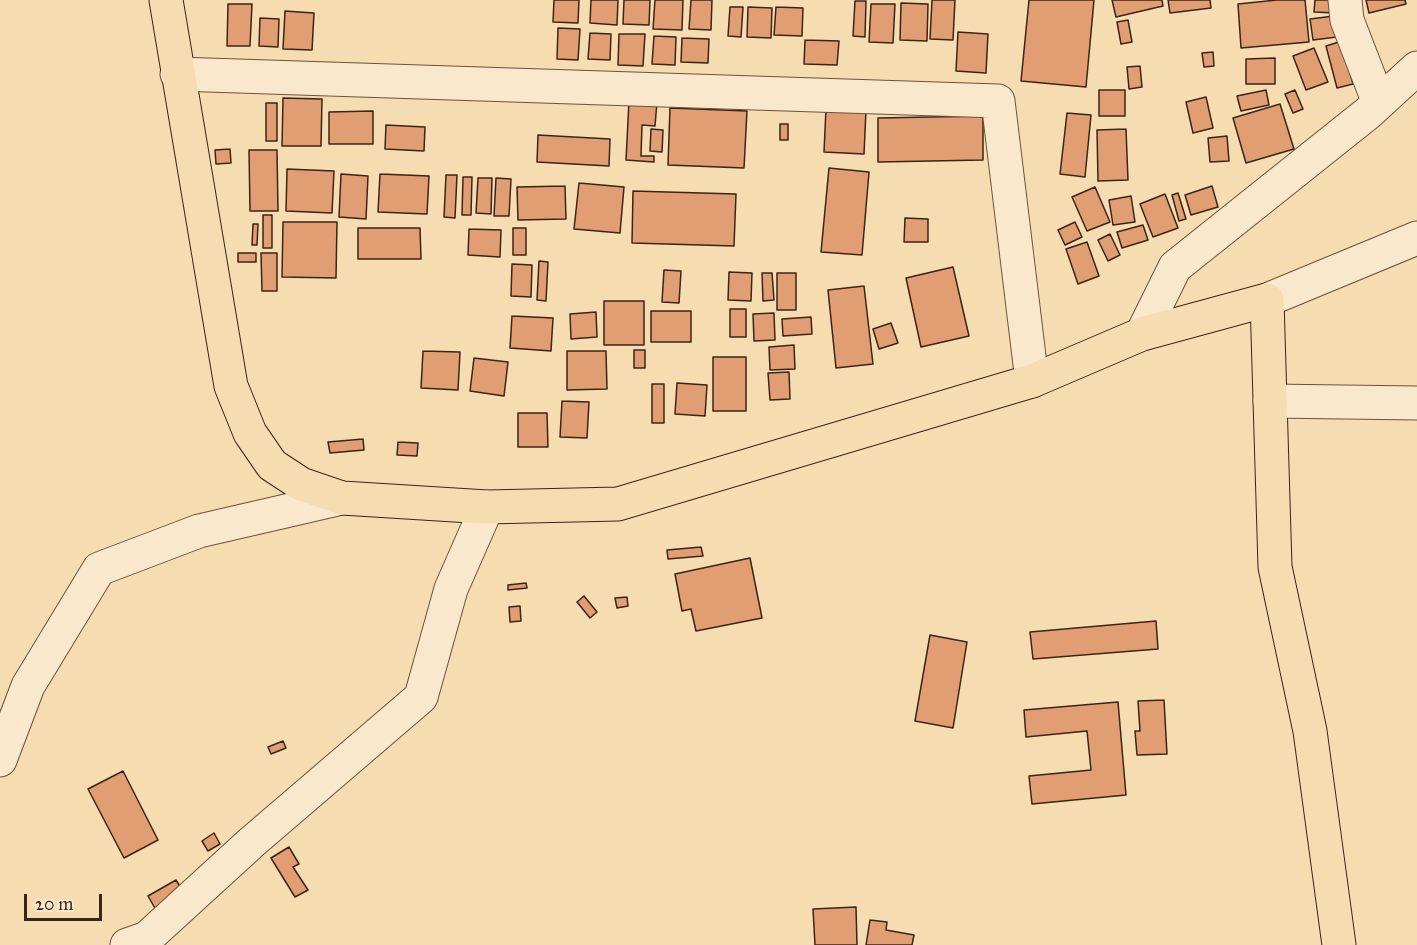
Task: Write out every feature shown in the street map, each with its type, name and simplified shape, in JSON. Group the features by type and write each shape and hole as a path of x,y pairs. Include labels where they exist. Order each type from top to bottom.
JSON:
{"main road":[{"path":"166,0 223,348 235,395 250,433 272,465 301,484 342,498 487,507 618,504 1032,381 1142,334 1267,300 1275,567 1310,731 1339,945"}],"street":[{"path":"1345,0 1347,20 1379,103"},
{"path":"1142,334 1175,267 1379,103 1417,68"},
{"path":"177,74 998,101 1032,381"},
{"path":"1267,300 1417,238"},
{"path":"1270,401 1417,403"},
{"path":"0,760 28,687 99,569 200,531 342,498"},
{"path":"127,945 147,938 252,842 421,697 451,589 487,507"}],"building":[{"path":"554,0 579,0 578,23 553,22"},
{"path":"591,0 618,0 617,25 590,23"},
{"path":"624,0 650,0 649,25 623,24"},
{"path":"655,0 683,0 682,30 653,29"},
{"path":"691,0 712,0 711,30 689,29"},
{"path":"932,0 955,0 953,40 930,39"},
{"path":"1029,0 1094,0 1086,87 1021,81"},
{"path":"1112,0 1162,0 1163,6 1116,17"},
{"path":"1168,0 1210,0 1211,8 1170,13"},
{"path":"1305,0 1309,42 1241,48 1238,4"},
{"path":"1315,0 1336,0 1335,13 1314,12"},
{"path":"1366,0 1405,0 1406,4 1369,13"},
{"path":"855,1 866,1 865,37 853,36"},
{"path":"901,3 928,4 927,41 900,40"},
{"path":"228,4 252,4 250,46 227,46"},
{"path":"871,4 895,4 893,43 869,42"},
{"path":"730,7 743,7 741,37 728,36"},
{"path":"748,7 772,8 771,38 747,37"},
{"path":"776,7 803,8 802,36 774,35"},
{"path":"285,11 314,13 312,50 283,49"},
{"path":"1334,16 1337,37 1313,40 1310,19"},
{"path":"260,18 279,19 278,47 259,46"},
{"path":"1128,20 1132,42 1121,44 1117,22"},
{"path":"558,28 580,29 578,60 557,59"},
{"path":"958,32 988,34 986,73 956,71"},
{"path":"590,33 611,34 610,60 588,59"},
{"path":"619,34 645,34 643,66 618,65"},
{"path":"654,36 676,37 675,65 652,64"},
{"path":"682,38 709,39 708,63 681,62"},
{"path":"805,40 839,41 837,65 804,64"},
{"path":"1342,41 1353,84 1337,88 1326,46"},
{"path":"1314,48 1328,82 1306,90 1293,56"},
{"path":"1213,52 1214,66 1204,67 1202,53"},
{"path":"1275,58 1275,84 1246,84 1246,59"},
{"path":"1140,66 1142,87 1129,89 1127,67"},
{"path":"1099,90 1125,90 1125,116 1099,116"},
{"path":"1266,90 1269,105 1241,111 1237,96"},
{"path":"1295,90 1303,109 1293,113 1285,94"},
{"path":"1206,97 1213,128 1193,133 1186,102"},
{"path":"283,98 322,99 321,146 282,146"},
{"path":"629,101 657,102 655,126 642,125 641,156 654,156 654,162 626,160"},
{"path":"266,103 277,103 277,141 266,141"},
{"path":"1280,104 1294,149 1246,163 1233,118"},
{"path":"670,108 747,111 744,168 668,165"},
{"path":"826,108 866,110 864,154 824,152"},
{"path":"373,111 373,144 329,144 329,112"},
{"path":"1067,113 1091,115 1085,177 1060,174"},
{"path":"983,116 983,160 878,162 878,118"},
{"path":"780,124 788,124 788,140 780,140"},
{"path":"386,125 425,127 424,151 385,149"},
{"path":"651,129 663,130 662,152 650,151"},
{"path":"1126,129 1128,180 1098,181 1097,130"},
{"path":"538,135 610,139 609,166 537,162"},
{"path":"1227,136 1229,161 1210,162 1208,138"},
{"path":"230,149 231,163 216,164 215,150"},
{"path":"249,150 277,150 278,211 250,211"},
{"path":"829,168 869,172 862,255 821,252"},
{"path":"287,169 334,171 332,213 286,211"},
{"path":"341,174 368,176 366,219 339,217"},
{"path":"380,174 429,176 427,214 378,212"},
{"path":"446,175 457,175 455,218 444,217"},
{"path":"463,177 472,177 471,215 462,215"},
{"path":"478,178 492,178 491,214 476,213"},
{"path":"496,178 511,179 509,216 494,216"},
{"path":"579,183 624,187 620,233 574,229"},
{"path":"565,186 566,219 518,220 517,187"},
{"path":"1212,186 1218,207 1191,215 1185,195"},
{"path":"1095,187 1110,222 1087,231 1072,197"},
{"path":"633,191 736,194 734,246 632,243"},
{"path":"1178,193 1186,219 1179,221 1172,195"},
{"path":"1165,194 1178,228 1153,237 1140,204"},
{"path":"1131,196 1135,222 1113,225 1109,200"},
{"path":"263,215 272,215 272,248 263,248"},
{"path":"905,218 928,219 928,242 904,242"},
{"path":"283,222 337,222 336,278 282,277"},
{"path":"1075,222 1082,237 1065,245 1058,230"},
{"path":"253,224 258,224 257,245 252,245"},
{"path":"1143,225 1148,240 1122,248 1117,232"},
{"path":"358,228 420,228 421,259 358,259"},
{"path":"513,228 526,228 526,255 513,255"},
{"path":"469,229 501,230 500,257 468,255"},
{"path":"1110,234 1120,255 1108,261 1098,240"},
{"path":"1087,242 1099,276 1078,284 1066,249"},
{"path":"238,253 256,253 256,262 238,262"},
{"path":"261,253 277,253 277,291 262,291"},
{"path":"539,261 548,262 546,301 537,300"},
{"path":"512,264 532,265 531,297 511,296"},
{"path":"953,267 969,336 921,347 906,278"},
{"path":"664,270 681,271 679,303 662,302"},
{"path":"729,272 752,273 751,301 728,300"},
{"path":"762,273 772,273 774,300 763,301"},
{"path":"777,273 796,273 796,310 777,310"},
{"path":"864,286 873,364 836,368 828,290"},
{"path":"604,301 644,301 644,345 604,345"},
{"path":"730,309 746,309 746,337 730,337"},
{"path":"651,311 691,311 691,342 651,342"},
{"path":"596,312 597,337 571,339 570,314"},
{"path":"774,313 775,340 754,341 753,314"},
{"path":"512,316 553,318 551,351 510,348"},
{"path":"811,317 812,334 783,336 782,319"},
{"path":"891,323 898,343 879,349 873,329"},
{"path":"794,345 795,369 770,370 769,347"},
{"path":"634,350 645,350 645,368 634,368"},
{"path":"423,351 460,352 458,390 421,388"},
{"path":"567,351 606,351 607,389 567,390"},
{"path":"713,357 746,357 746,411 713,411"},
{"path":"474,358 508,362 504,396 470,391"},
{"path":"789,372 790,399 770,400 768,373"},
{"path":"677,383 707,385 705,416 675,414"},
{"path":"652,384 664,384 664,423 652,423"},
{"path":"562,401 589,402 587,438 560,437"},
{"path":"518,413 547,413 548,447 518,447"},
{"path":"363,439 364,450 330,453 328,442"},
{"path":"398,442 418,443 417,456 397,455"},
{"path":"701,547 703,556 668,559 667,550"},
{"path":"750,558 762,618 696,631 691,609 682,611 675,574"},
{"path":"526,583 527,588 508,590 508,585"},
{"path":"584,596 597,612 590,618 577,602"},
{"path":"627,597 628,606 617,608 615,598"},
{"path":"520,606 521,621 510,622 509,607"},
{"path":"1156,621 1158,649 1033,659 1030,632"},
{"path":"930,635 967,642 953,728 915,721"},
{"path":"1164,700 1167,754 1137,755 1135,731 1140,731 1138,701"},
{"path":"1118,702 1126,795 1032,804 1029,776 1091,770 1087,731 1026,737 1024,710"},
{"path":"283,741 286,748 271,754 268,747"},
{"path":"123,771 158,840 124,858 88,789"},
{"path":"214,833 220,844 208,851 202,841"},
{"path":"289,847 299,864 293,867 308,890 295,897 271,858"},
{"path":"176,880 184,893 156,910 148,896"},
{"path":"856,907 857,945 815,945 813,909"},
{"path":"870,920 887,922 886,930 914,935 912,945 866,945"}]}
